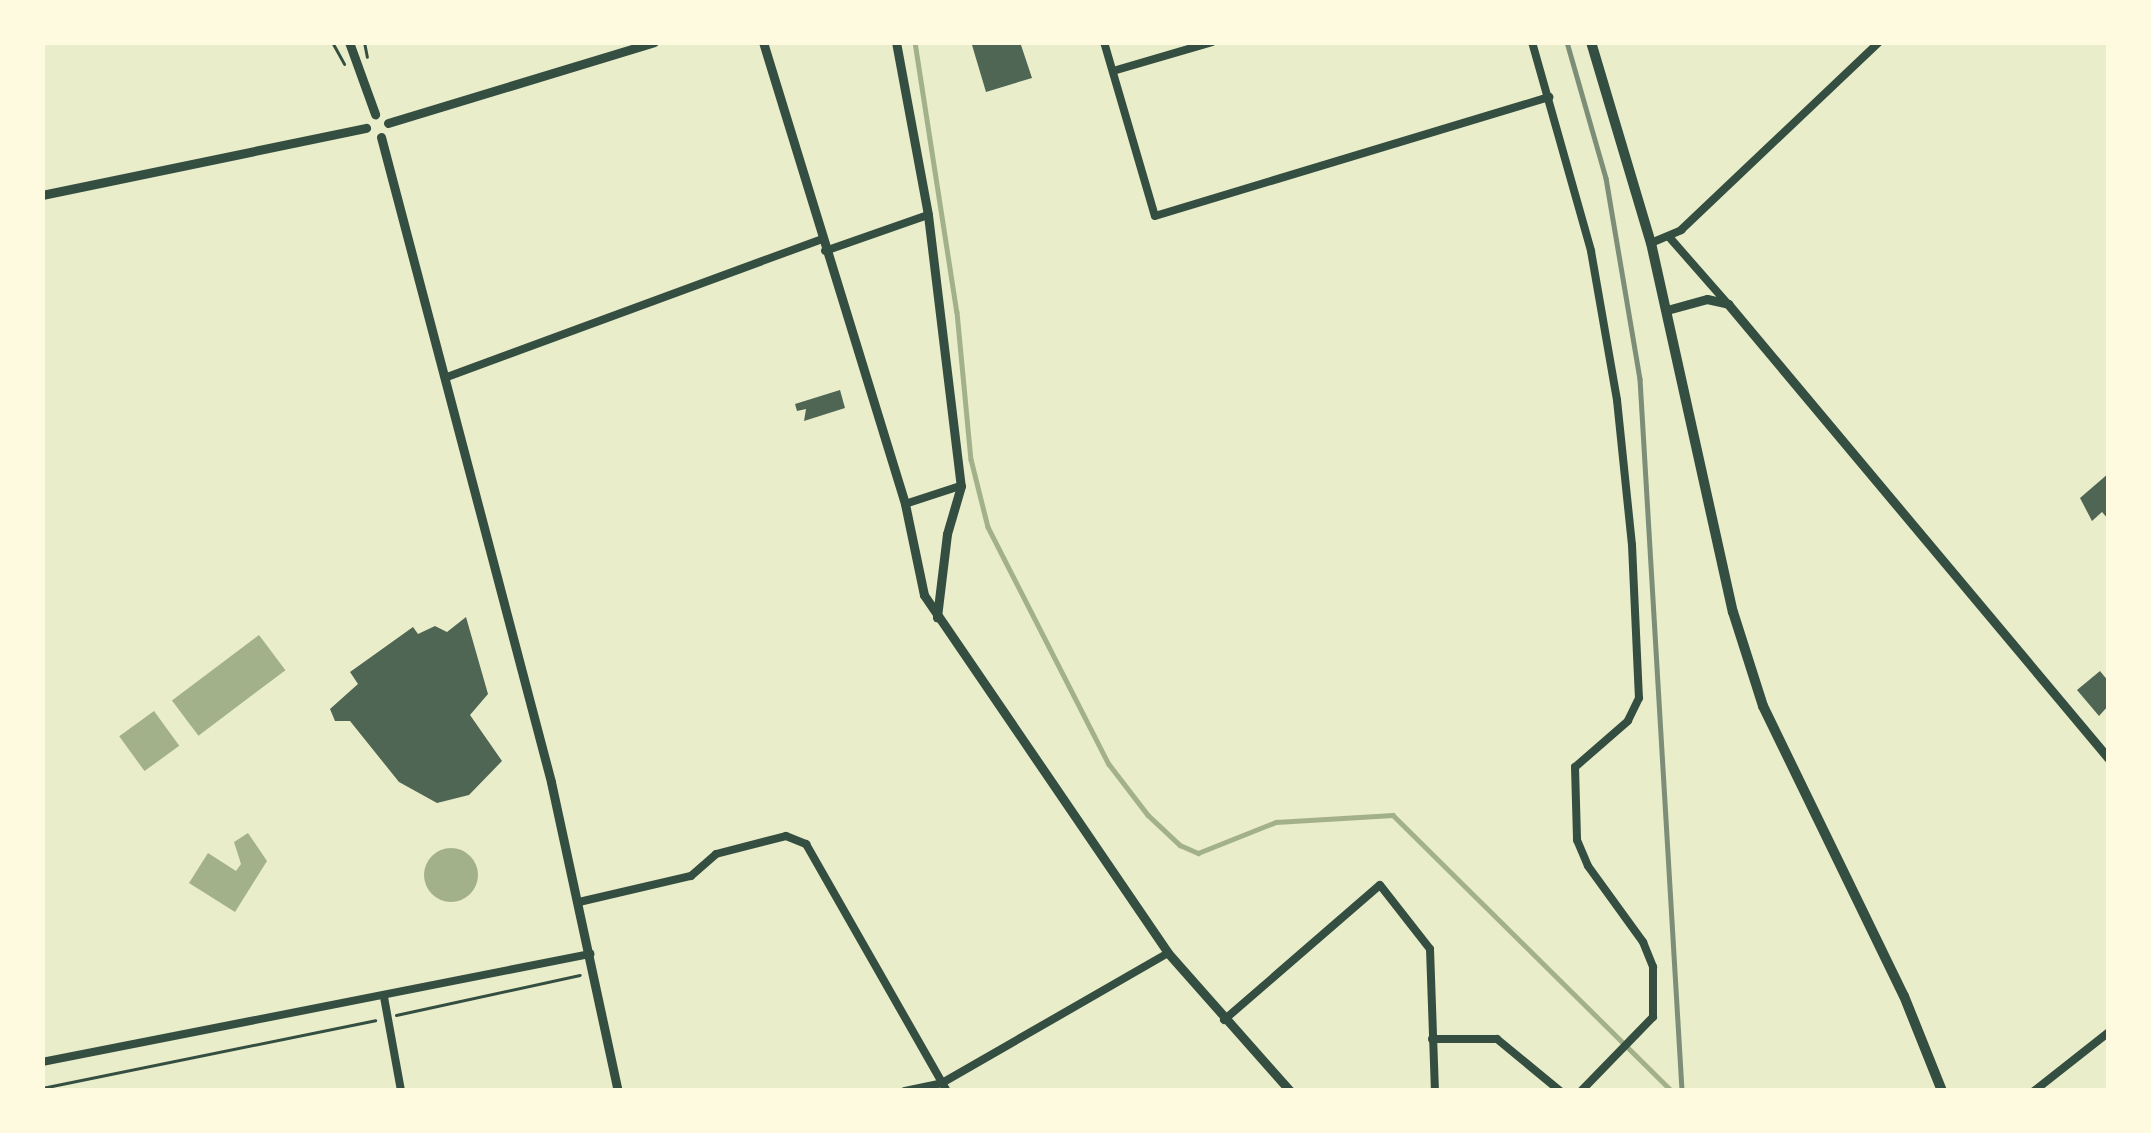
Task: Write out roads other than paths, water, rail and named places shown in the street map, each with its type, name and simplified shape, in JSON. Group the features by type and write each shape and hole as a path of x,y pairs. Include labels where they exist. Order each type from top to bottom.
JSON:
{"main road":[{"path":"1592,42 1651,243 1733,612 1762,706 1904,996 1942,1091"}],"street":[{"path":"349,42 375,114 388,123"},
{"path":"618,1091 579,902 447,377 381,137 388,123 653,42"},
{"path":"763,42 904,504 924,595 1168,953 1290,1091"},
{"path":"896,42 928,215 961,486 947,534 937,617"},
{"path":"1104,42 1155,216 1550,97"},
{"path":"1113,71 1212,42"},
{"path":"1532,42 1591,251 1612,365 1632,545 1640,688 1633,716 1574,767 1577,841 1588,866 1649,951 1655,1006 1648,1025 1581,1091"},
{"path":"1651,243 1670,238 1877,43"},
{"path":"42,195 366,128 375,114"},
{"path":"366,128 371,136 381,137"},
{"path":"447,377 683,291 928,215"},
{"path":"1670,238 2109,759"},
{"path":"1666,310 1707,299 1728,304"},
{"path":"904,504 961,486"},
{"path":"579,902 691,876 716,854 786,836 806,844 944,1087"},
{"path":"1224,1019 1380,885 1430,949 1435,1091"},
{"path":"905,1091 944,1087 1168,953"},
{"path":"42,1062 590,954"},
{"path":"384,997 401,1091"},
{"path":"2034,1091 2109,1032"},
{"path":"1432,1039 1497,1039 1560,1091"}],"waterway":[{"path":"915,42 957,312 971,459 988,527 1109,764 1148,815 1180,845 1198,853 1276,822 1393,815 1672,1091"}],"railway":[{"path":"1567,42 1606,178 1640,379 1682,1091"}]}
